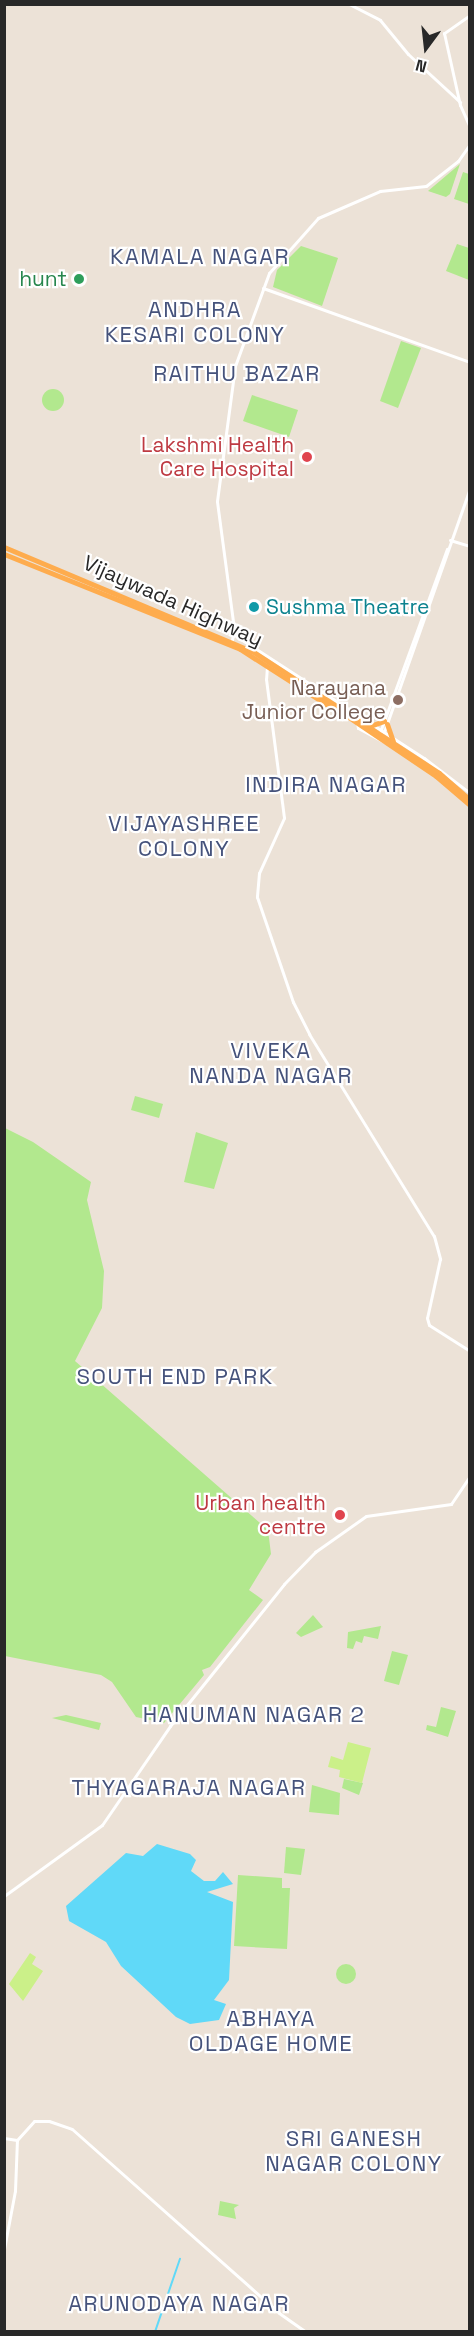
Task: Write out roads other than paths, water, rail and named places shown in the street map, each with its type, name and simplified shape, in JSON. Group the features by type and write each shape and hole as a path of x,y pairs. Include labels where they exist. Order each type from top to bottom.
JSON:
{"highway":[{"name":"Vijaywada Highway","path":"4,547 233,637 436,776 470,805"},
{"name":"Vijaywada Highway","path":"4,554 240,649 342,712 371,726 439,773 470,800"},
{"path":"371,726 385,723 383,734"}],"street":[{"path":"349,4 380,20 408,54 460,102"},
{"path":"470,15 444,33 460,102 470,127"},
{"path":"371,726 233,637 217,501 235,366 263,288 275,266 318,218 380,191 426,186 458,161 470,144"},
{"path":"263,288 470,362"},
{"path":"470,488 383,734 470,793"},
{"path":"450,540 470,546"},
{"path":"267,666 266,679 284,818 259,873 257,897 293,1002 309,1035 434,1236 440,1258 427,1318 432,1330 470,1351"},
{"path":"4,1896 102,1825 176,1719 284,1584 315,1552 366,1516 451,1504 470,1476"},
{"path":"4,2249 15,2191 18,2140 34,2121 50,2121 72,2129 279,2313 306,2331"},
{"path":"4,2138 18,2140"}],"water":[{"path":"157,1844 190,1854 196,1860 191,1871 204,1881 215,1881 223,1872 233,1884 207,1892 233,1902 229,1980 214,2000 226,2004 219,2020 190,2024 176,2017 121,1966 106,1942 69,1921 66,1906 126,1853 143,1856"}],"waterway":[{"path":"155,2332 180,2259"}],"place":[{"name":"hunt","path":"79,279"},
{"name":"Lakshmi Health Care Hospital","path":"307,457"},
{"name":"Sushma Theatre","path":"254,607"},
{"name":"Narayana Junior College","path":"398,700"},
{"name":"Urban health centre","path":"340,1515"}],"district":[{"name":"KAMALA NAGAR","path":"200,257"},
{"name":"ANDHRA KESARI COLONY","path":"195,322"},
{"name":"RAITHU BAZAR","path":"237,374"},
{"name":"INDIRA NAGAR","path":"326,785"},
{"name":"VIJAYASHREE COLONY","path":"184,836"},
{"name":"VIVEKA NANDA NAGAR","path":"271,1062"},
{"name":"SOUTH END PARK","path":"175,1377"},
{"name":"HANUMAN NAGAR 2","path":"254,1715"},
{"name":"THYAGARAJA NAGAR","path":"189,1788"},
{"name":"ABHAYA OLDAGE HOME","path":"271,2030"},
{"name":"SRI GANESH NAGAR COLONY","path":"354,2150"},
{"name":"ARUNODAYA NAGAR","path":"179,2304"}]}
